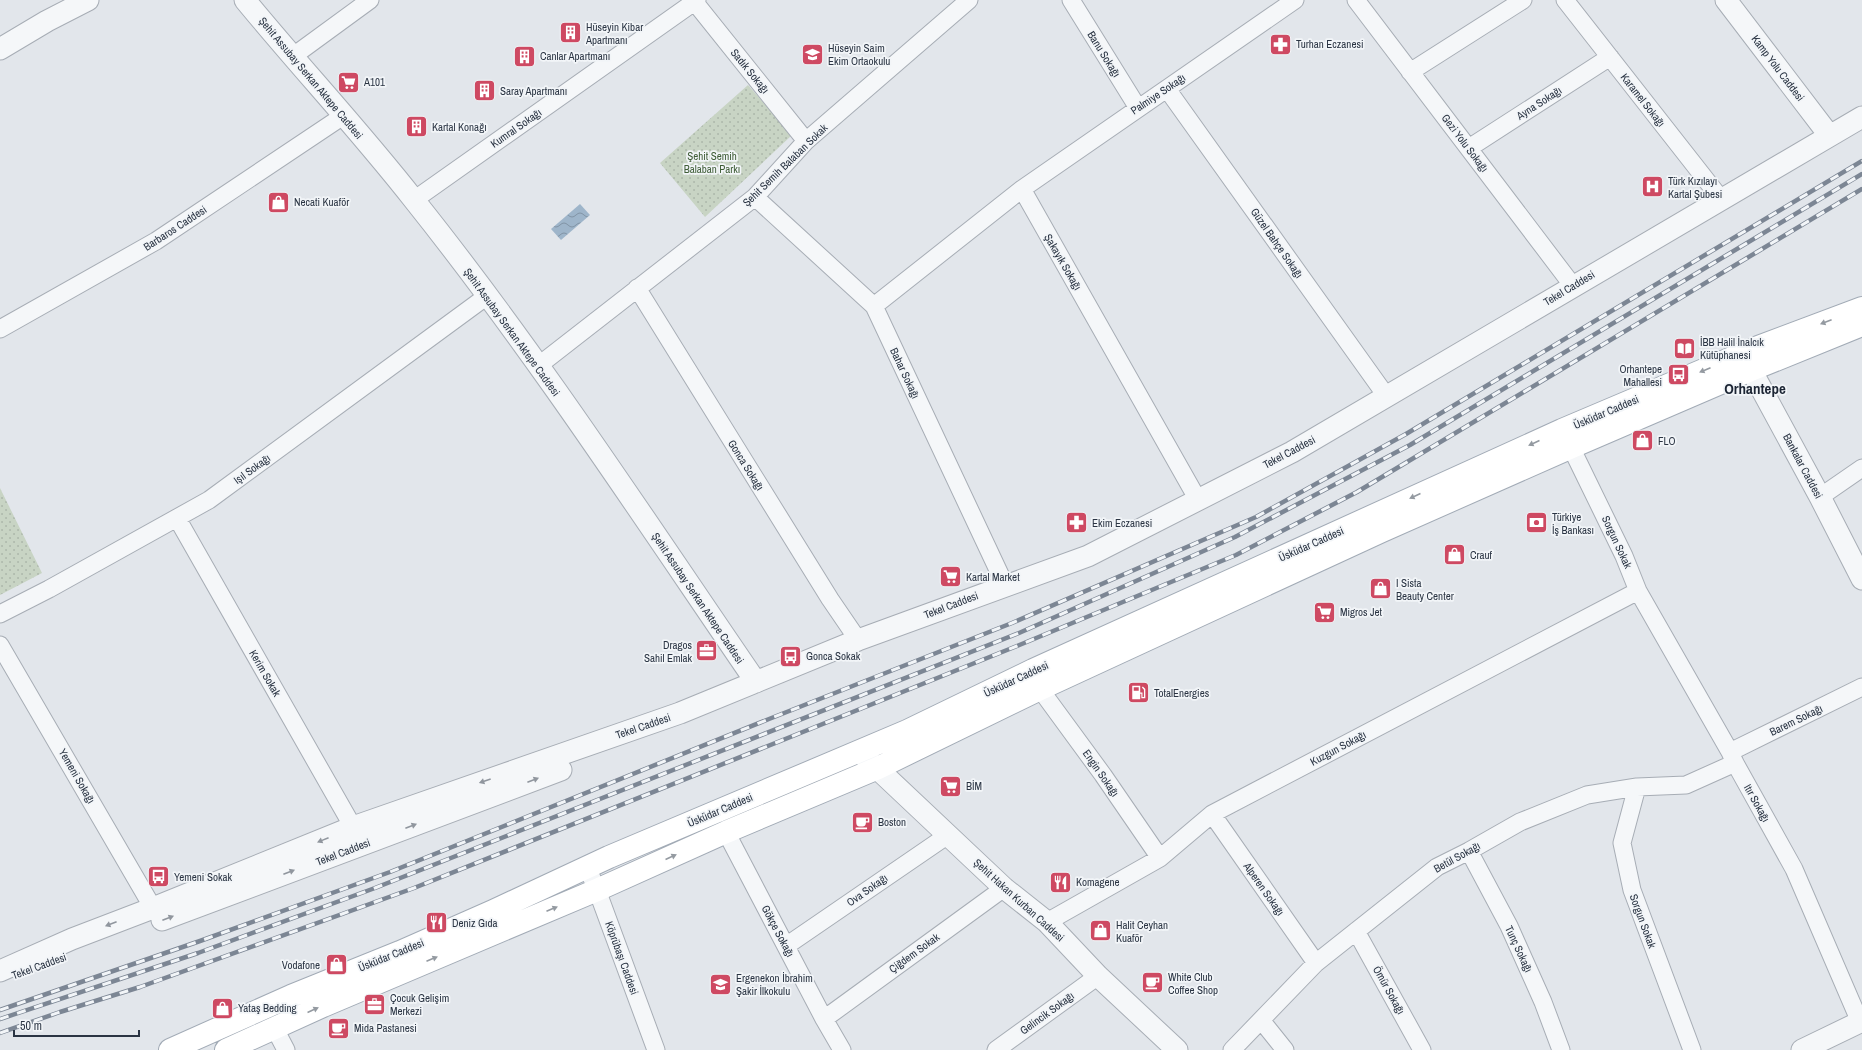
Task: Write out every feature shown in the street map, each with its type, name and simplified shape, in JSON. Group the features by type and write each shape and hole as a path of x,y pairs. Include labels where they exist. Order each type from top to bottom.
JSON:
{"main road":[{"name":"Üsküdar Caddesi","path":"170,1050 291,996 400,952 587,867 907,731 1033,670 1747,362 1862,308"},
{"name":"Üsküdar Caddesi","path":"1747,362 1862,325"},
{"name":"Üsküdar Caddesi","path":"226,1050 597,890 726,832 878,768 1040,688 1291,572 1567,439"}],"street":[{"path":"0,49 47,21 88,0"},
{"name":"Şehit Assubay Serkan Aktepe Caddesi","path":"245,0 414,200 487,296 538,366 756,682"},
{"path":"292,57 370,0"},
{"name":"Şehit Semih Balaban Sokak","path":"538,366 755,197 806,141 969,0"},
{"name":"Banu Sokağı","path":"1071,0 1138,108"},
{"name":"Palmiye Sokağı","path":"1022,189 1295,0"},
{"name":"Gezi Yolu Sokağı","path":"1356,0 1573,286"},
{"path":"1410,72 1523,0"},
{"name":"Karamel Sokağı","path":"1565,0 1721,199"},
{"name":"Kamp Yolu Caddesi","path":"1726,0 1829,136"},
{"name":"Sadık Sokağı","path":"695,1 806,141"},
{"name":"Kumral Sokağı","path":"414,200 695,1"},
{"name":"Ayna Sokağı","path":"1469,148 1610,57"},
{"name":"Güzel Bahçe Sokağı","path":"1167,89 1387,397"},
{"name":"Barbaros Caddesi","path":"0,329 156,241 344,116"},
{"name":"Tekel Caddesi","path":"0,972 72,939 353,828 680,713 858,640 1005,585 1088,556 1292,452 1862,117"},
{"path":"874,306 1022,189"},
{"name":"Şakayık Sokağı","path":"1022,189 1198,500"},
{"name":"Bahar Sokağı","path":"755,197 874,306 1005,585"},
{"name":"Gonca Sokağı","path":"637,288 809,566 858,640"},
{"name":"Işıl Sokağı","path":"0,614 49,589 209,500 487,296"},
{"name":"Bankalar Caddesi","path":"1747,362 1820,497 1862,579"},
{"name":"Sorgun Sokak","path":"1567,439 1624,556 1638,591"},
{"path":"1820,497 1862,468"},
{"name":"Kerim Sokak","path":"177,518 353,828"},
{"name":"Itır Sokağı","path":"1638,591 1794,869 1861,1022"},
{"name":"Kuzgun Sokağı","path":"1047,922 1160,858 1212,814 1638,591"},
{"name":"Yemeni Sokağı","path":"0,645 153,908"},
{"name":"Engin Sokağı","path":"1040,688 1103,775 1160,858"},
{"name":"Barem Sokağı","path":"1733,758 1861,691"},
{"name":"Tekel Caddesi","path":"0,980 632,743 680,713"},
{"name":"Şehit Hakan Kurban Caddesi","path":"859,752 878,768 1004,888 1047,922 1098,976 1177,1050"},
{"name":"Betül Sokağı","path":"1232,1050 1316,963 1437,867 1520,822 1587,795 1637,787 1686,785 1733,758"},
{"name":"Sorgun Sokak","path":"1637,787 1622,844 1632,890 1692,1050"},
{"name":"Alperen Sokağı","path":"1212,814 1316,963"},
{"name":"Gökçe Sokağı","path":"726,832 824,1019 842,1050"},
{"name":"Ova Sokağı","path":"786,946 948,835"},
{"name":"Tunç Sokağı","path":"1469,851 1509,926 1543,1002 1561,1050"},
{"name":"Köprübaşı Caddesi","path":"587,867 597,890 656,1050"},
{"name":"Çiğdem Sokak","path":"824,1019 1004,888"},
{"name":"Ömür Sokağı","path":"1356,931 1422,1050"},
{"name":"Gelincik Sokağı","path":"996,1050 1098,976"},
{"path":"1261,1020 1285,1050"},
{"path":"1802,1050 1861,1022"},
{"path":"274,1028 286,1050"}],"green space":[{"name":"Şehit Semih Balaban Parkı","path":"748,85 792,135 705,217 660,163"},
{"path":"0,488 42,573 0,595"}],"water":[{"path":"580,204 590,215 561,240 551,229"}],"railway":[{"path":"0,1010 200,941 390,872 1012,623 1256,517 1406,434 1862,161"},
{"path":"0,1019 198,953 375,888 1019,633 1235,537 1410,445 1862,174"},
{"path":"0,1033 60,1012 140,987 414,888 1017,646 1236,555 1357,492 1862,189"}],"place":[{"name":"Hüseyin Kibar Apartmanı","path":"570,33"},
{"name":"Turhan Eczanesi","path":"1280,44"},
{"name":"Hüseyin Saim Ekim Ortaokulu","path":"812,54"},
{"name":"Canlar Apartmanı","path":"525,56"},
{"name":"A101","path":"349,82"},
{"name":"Saray Apartmanı","path":"485,91"},
{"name":"Kartal Konağı","path":"416,127"},
{"name":"Türk Kızılayı Kartal Şubesi","path":"1652,187"},
{"name":"Necati Kuaför","path":"278,202"},
{"name":"İBB Halil İnalcık Kütüphanesi","path":"1685,348"},
{"name":"Orhantepe Mahallesi","path":"1678,375"},
{"name":"FLO","path":"1642,441"},
{"name":"Ekim Eczanesi","path":"1076,523"},
{"name":"Türkiye İş Bankası","path":"1536,523"},
{"name":"Crauf","path":"1455,555"},
{"name":"Kartal Market","path":"951,577"},
{"name":"I Sista Beauty Center","path":"1380,589"},
{"name":"Migros Jet","path":"1325,612"},
{"name":"Dragos Sahil Emlak","path":"707,651"},
{"name":"Gonca Sokak","path":"791,656"},
{"name":"TotalEnergies","path":"1138,693"},
{"name":"BİM","path":"950,786"},
{"name":"Boston","path":"863,822"},
{"name":"Yemeni Sokak","path":"159,877"},
{"name":"Komagene","path":"1060,882"},
{"name":"Deniz Gıda","path":"436,923"},
{"name":"Halit Ceyhan Kuaför","path":"1100,931"},
{"name":"Vodafone","path":"336,965"},
{"name":"White Club Coffee Shop","path":"1153,983"},
{"name":"Ergenekon İbrahim Şakir İlkokulu","path":"721,984"},
{"name":"Çocuk Gelişim Merkezi","path":"375,1004"},
{"name":"Yataş Bedding","path":"223,1008"},
{"name":"Mida Pastanesi","path":"338,1028"}],"district":[{"name":"Orhantepe","path":"1755,388"}]}
